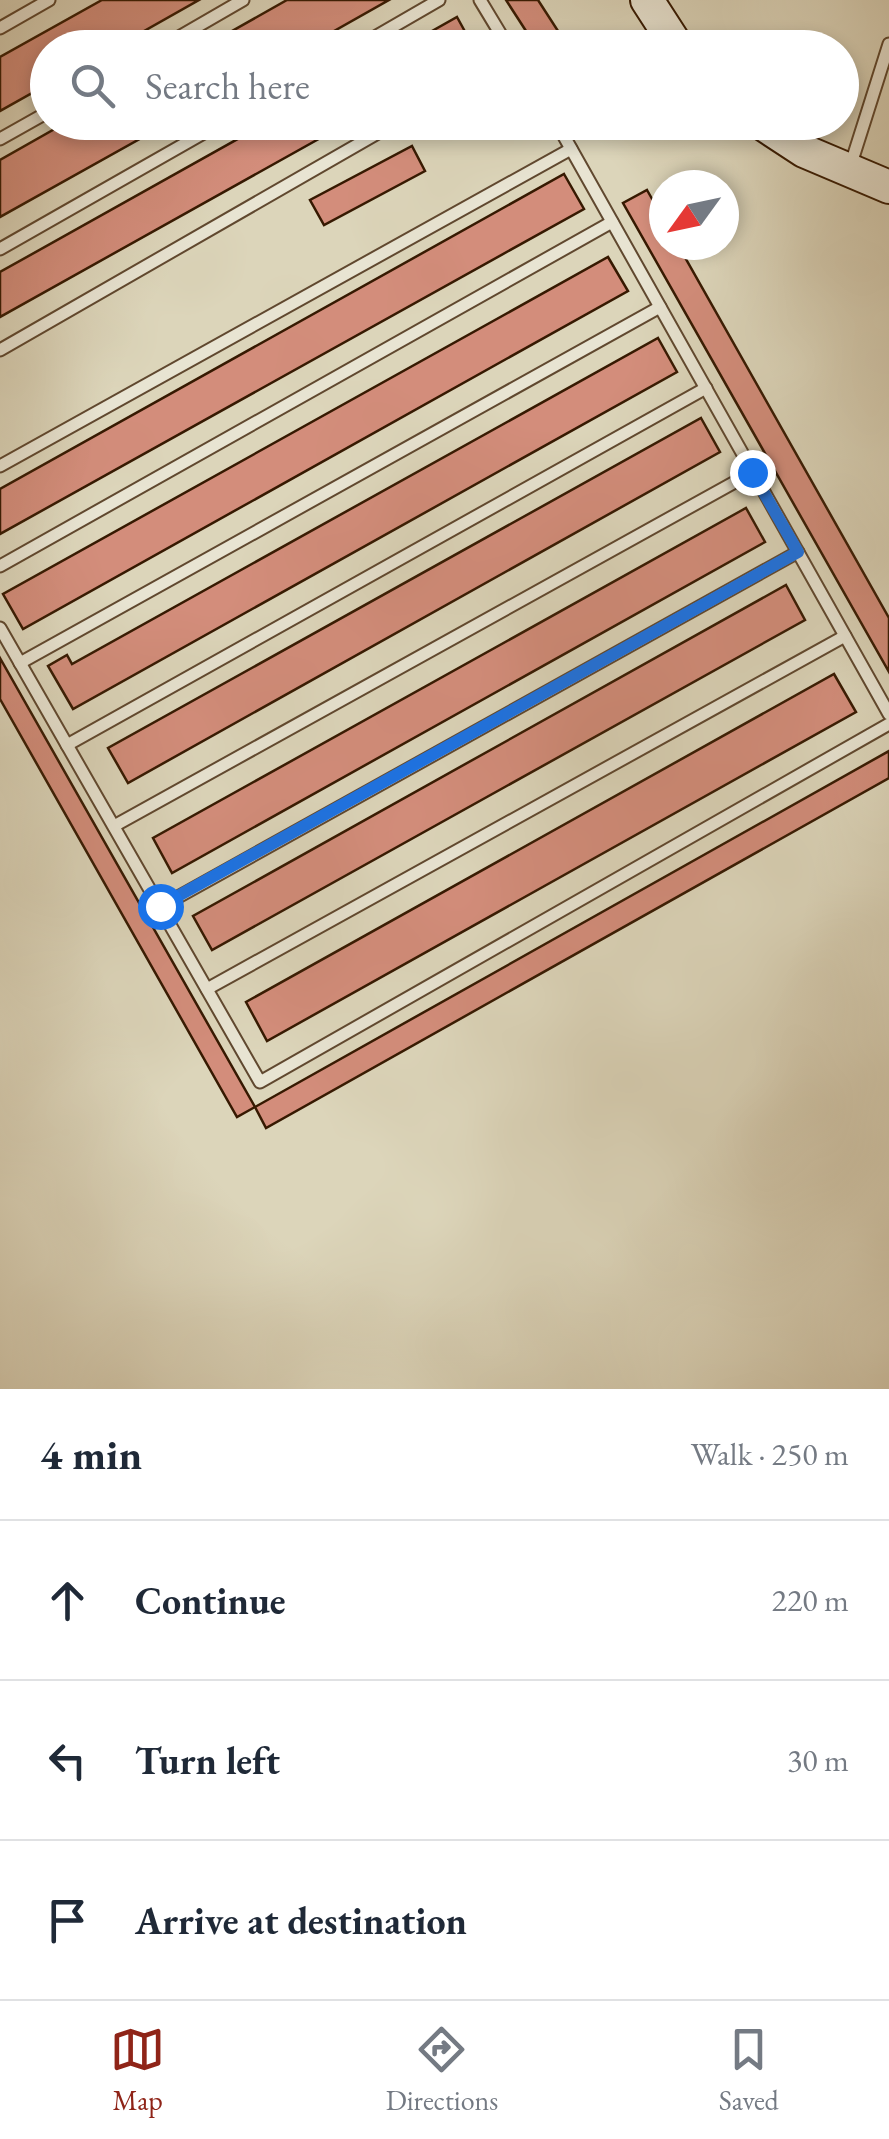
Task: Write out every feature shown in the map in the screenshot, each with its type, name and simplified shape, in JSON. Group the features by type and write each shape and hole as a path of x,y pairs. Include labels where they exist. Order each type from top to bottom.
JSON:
{"main road":[{"path":"647,0 663,30"},
{"path":"787,140 889,187"}],"lane":[{"path":"0,28 49,0"},
{"path":"191,30 243,0"},
{"path":"388,30 440,0"},
{"path":"480,0 498,30"},
{"path":"859,139 889,44"},
{"path":"0,139 30,122"},
{"path":"0,249 191,140"},
{"path":"0,350 366,140"},
{"path":"567,140 889,714"},
{"path":"849,171 859,140"},
{"path":"0,466 571,149"},
{"path":"0,566 612,222"},
{"path":"20,662 660,308"},
{"path":"67,745 706,388"},
{"path":"114,826 752,472"},
{"path":"160,906 798,552"},
{"path":"0,628 260,1082 889,724"},
{"path":"207,989 845,636"}],"building":[{"path":"102,0 199,0 146,30 48,30"},
{"path":"287,0 389,0 336,30 234,30"},
{"path":"506,0 538,0 557,30 525,30"},
{"path":"457,17 464,30 434,30"},
{"path":"30,40 30,94 0,111 0,57"},
{"path":"35,140 138,140 0,217 0,160"},
{"path":"236,140 317,140 0,317 0,272"},
{"path":"412,146 425,171 324,225 310,200"},
{"path":"564,174 584,209 0,534 0,489"},
{"path":"647,190 649,249 623,203"},
{"path":"608,257 628,291 23,629 3,594"},
{"path":"655,260 686,260 889,618 889,672"},
{"path":"658,338 677,372 73,709 48,666 67,655 72,664"},
{"path":"701,418 720,452 128,783 108,748"},
{"path":"746,508 765,542 172,873 153,838"},
{"path":"786,585 805,620 212,950 193,916"},
{"path":"0,658 255,1107 237,1117 0,699"},
{"path":"834,674 856,712 267,1041 246,1002"},
{"path":"889,751 889,778 266,1128 255,1107"}],"route":[{"path":"160,906 798,552 752,472"}]}
